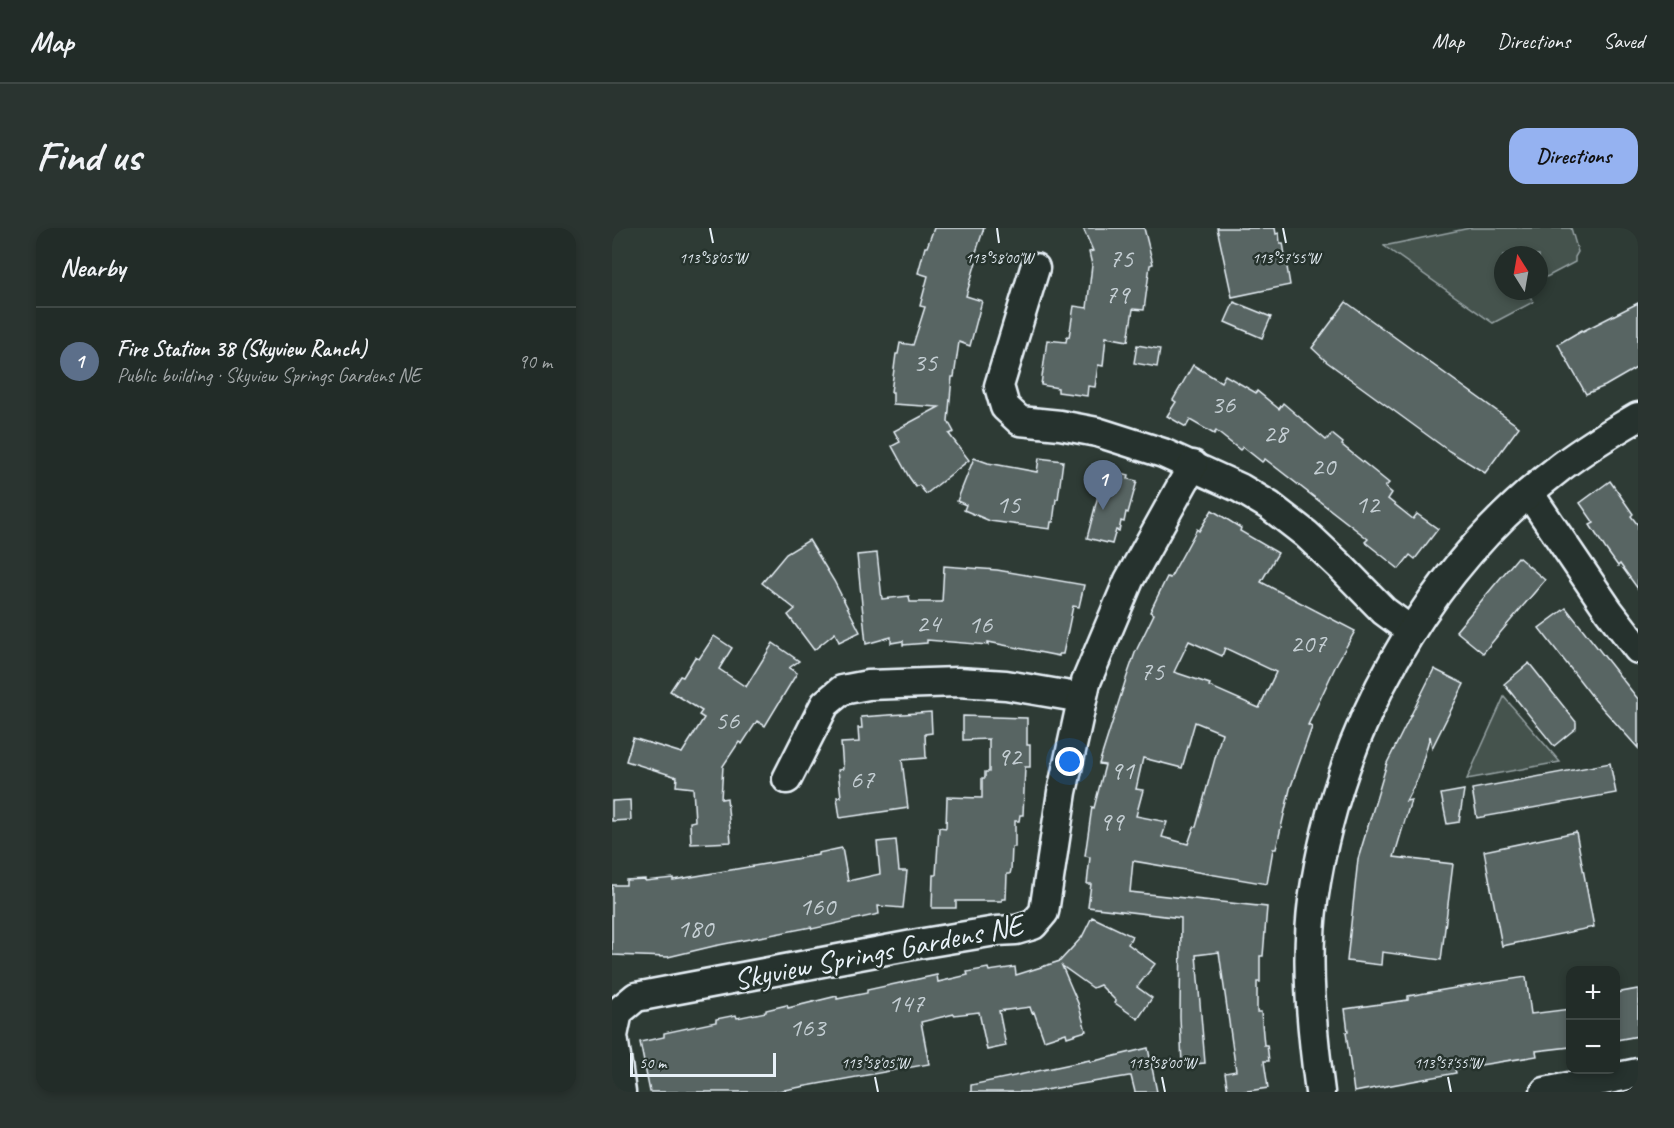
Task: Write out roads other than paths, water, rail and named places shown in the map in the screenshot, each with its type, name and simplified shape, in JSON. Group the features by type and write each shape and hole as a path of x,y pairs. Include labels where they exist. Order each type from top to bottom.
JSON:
{"street":[{"path":"1035,268 999,386 1005,407 1020,421 1096,432 1142,445 1240,488 1270,506 1306,534 1384,611 1411,631"},
{"path":"1320,1092 1314,1049 1311,958 1313,904 1336,797 1354,747 1378,692 1411,631 1436,593 1489,531 1529,493 1588,447 1638,417"},
{"name":"Skyview Springs Gardens NE","path":"621,1092 613,1036 618,1012 636,997 918,944 996,931 1016,930 1033,925 1044,912 1062,792 1090,671 1129,580 1192,465"},
{"path":"1529,493 1609,611 1638,649"},
{"path":"787,778 825,704 842,690 868,685 957,682 1006,686 1082,698"},
{"path":"1545,1092 1638,1073"}],"place":[{"name":"Fire Station 38 (Skyview Ranch)","path":"1103,510"}]}
